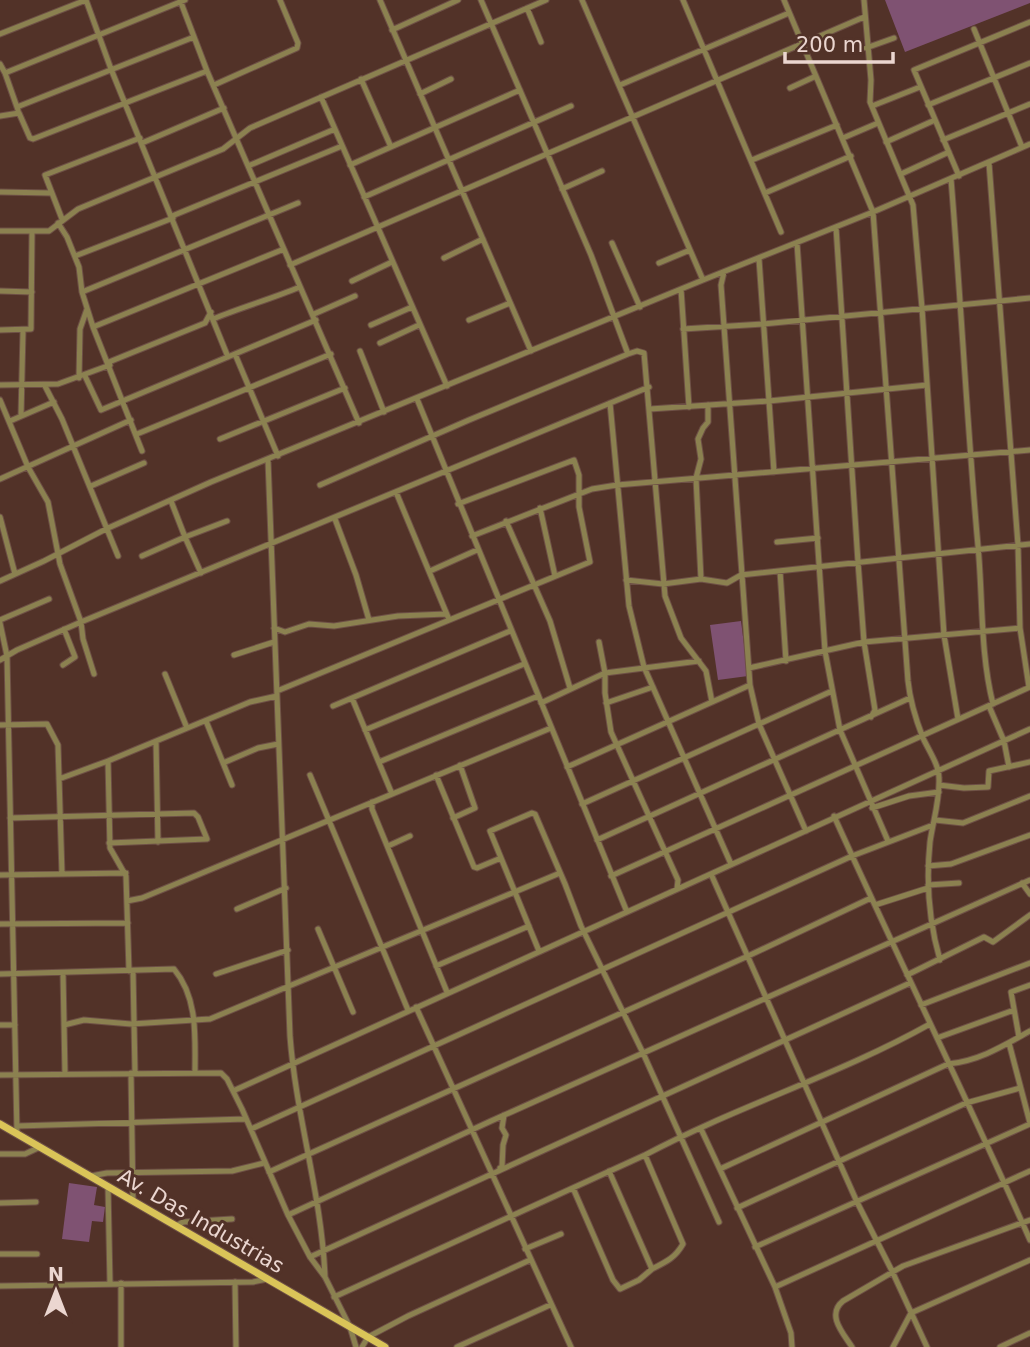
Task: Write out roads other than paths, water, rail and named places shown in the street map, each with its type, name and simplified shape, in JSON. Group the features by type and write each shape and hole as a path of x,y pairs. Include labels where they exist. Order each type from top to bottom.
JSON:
{"main road":[{"name":"Av. Das Industrias","path":"0,1124 17,1129 40,1147 384,1347"}],"street":[{"path":"0,34 86,0 111,69 228,357"},
{"path":"214,85 297,48 298,43 280,0"},
{"path":"380,0 531,351"},
{"path":"392,30 458,0"},
{"path":"481,0 616,317 628,354"},
{"path":"0,231 45,232 85,206 209,156 250,128 546,0"},
{"path":"582,0 703,279"},
{"path":"683,0 781,232"},
{"path":"784,0 873,212 897,559 910,698 922,736 939,771 928,887 931,924 940,960"},
{"path":"864,0 872,106 912,205 928,385 944,635 958,719"},
{"path":"5,73 182,1 207,71 359,423"},
{"path":"527,9 541,42"},
{"path":"620,85 789,13"},
{"path":"290,265 864,17"},
{"path":"959,176 914,70 1030,22"},
{"path":"974,29 1022,147"},
{"path":"0,116 194,37"},
{"path":"866,48 894,38"},
{"path":"928,105 1030,62"},
{"path":"0,64 32,140 207,71"},
{"path":"790,88 816,76"},
{"path":"361,79 391,147"},
{"path":"420,94 452,79"},
{"path":"872,106 920,87"},
{"path":"350,165 520,90"},
{"path":"321,97 447,386"},
{"path":"943,140 1030,104"},
{"path":"364,197 572,106"},
{"path":"142,451 93,327 75,256 45,175 224,108"},
{"path":"886,142 935,120"},
{"path":"844,138 878,123"},
{"path":"752,160 837,125"},
{"path":"248,166 335,129"},
{"path":"0,581 59,554 106,528 703,279 873,212 1030,144"},
{"path":"75,256 342,146"},
{"path":"901,174 949,152"},
{"path":"765,193 851,156"},
{"path":"611,876 1030,687 1020,628 1018,545 989,163"},
{"path":"562,189 602,171"},
{"path":"951,179 985,668 991,705 1004,741 1009,766"},
{"path":"0,192 50,193"},
{"path":"897,201 912,205"},
{"path":"82,292 298,204"},
{"path":"836,227 864,642 878,711"},
{"path":"0,330 31,329 32,232"},
{"path":"444,258 483,239"},
{"path":"612,243 640,307"},
{"path":"797,243 825,651 840,730 888,841"},
{"path":"93,327 284,249"},
{"path":"659,263 690,250"},
{"path":"759,259 774,472"},
{"path":"352,281 392,262"},
{"path":"724,272 721,285 750,685 759,724 806,831"},
{"path":"710,277 721,285"},
{"path":"0,385 45,386 82,377 205,323 212,316 300,287"},
{"path":"681,289 689,407"},
{"path":"0,291 32,292"},
{"path":"87,307 79,329 82,377 99,410 235,354 355,296"},
{"path":"683,329 763,324 1030,298"},
{"path":"469,320 510,303"},
{"path":"372,326 412,307"},
{"path":"205,323 216,326"},
{"path":"380,343 419,325"},
{"path":"20,416 23,331"},
{"path":"359,351 384,412"},
{"path":"320,485 478,416 641,351 646,354 667,608 681,638 708,675 712,702"},
{"path":"235,354 278,456"},
{"path":"136,434 331,354"},
{"path":"10,421 53,399 58,384"},
{"path":"650,409 769,401 928,385"},
{"path":"45,386 74,446 118,556"},
{"path":"0,660 64,629 649,387"},
{"path":"220,439 345,388"},
{"path":"417,399 627,912"},
{"path":"0,400 28,467 48,502 63,572 81,622 83,639 94,674"},
{"path":"610,403 629,606 644,667 731,864"},
{"path":"701,579 696,478 701,459 698,439 708,422 708,405"},
{"path":"0,480 131,420"},
{"path":"472,536 593,489 617,485 1030,450"},
{"path":"268,460 292,1062 324,1251 325,1277"},
{"path":"59,779 250,702 277,694 448,617 590,562 579,507 579,475 573,460 458,504"},
{"path":"91,486 144,463"},
{"path":"396,492 448,617"},
{"path":"171,501 201,573"},
{"path":"540,508 555,576"},
{"path":"0,517 1,530 15,574"},
{"path":"335,519 369,620"},
{"path":"142,556 227,521"},
{"path":"506,522 553,628 570,688"},
{"path":"777,542 818,538"},
{"path":"626,580 663,584 701,579 727,583 741,575 1030,544"},
{"path":"430,571 477,550"},
{"path":"780,571 786,662"},
{"path":"49,599 0,626 7,656 17,1129 246,1119"},
{"path":"234,655 304,624 334,626 398,616 448,617"},
{"path":"274,628 285,632"},
{"path":"749,668 786,662 864,642 1020,628"},
{"path":"63,664 75,657 64,629"},
{"path":"333,706 510,631"},
{"path":"599,642 611,732 678,880 684,886"},
{"path":"541,703 605,673 699,661"},
{"path":"365,730 524,664"},
{"path":"164,674 187,728"},
{"path":"566,767 750,685"},
{"path":"606,703 653,687"},
{"path":"582,804 832,691"},
{"path":"379,762 538,696"},
{"path":"352,698 392,794"},
{"path":"597,841 910,698"},
{"path":"206,721 232,785"},
{"path":"0,725 49,725 58,745 62,874"},
{"path":"127,901 142,898 551,728"},
{"path":"233,1091 1030,729"},
{"path":"156,741 158,842"},
{"path":"223,762 258,748 278,744"},
{"path":"108,761 109,843 112,854 125,873 135,1023 133,1201"},
{"path":"872,808 939,789 988,787 988,772 1030,762"},
{"path":"453,818 475,808 460,765"},
{"path":"0,774 10,774"},
{"path":"310,775 408,1010"},
{"path":"436,775 474,867 501,858"},
{"path":"903,787 904,798"},
{"path":"251,1129 852,856 934,823 963,822 1030,796"},
{"path":"369,803 447,992"},
{"path":"0,824 60,817 194,813 207,839 109,843"},
{"path":"539,951 490,830 533,813 584,932 624,1012 719,1222"},
{"path":"834,816 1030,1240"},
{"path":"928,866 951,864 1030,835"},
{"path":"388,846 410,836"},
{"path":"106,874 117,861"},
{"path":"0,875 125,873"},
{"path":"64,1022 102,1020 135,1023 213,1017 560,873"},
{"path":"711,874 857,1202 927,1347"},
{"path":"677,889 678,880"},
{"path":"288,1215 891,940 1030,880"},
{"path":"875,905 928,887 959,883"},
{"path":"1022,883 1030,894"},
{"path":"237,909 286,888"},
{"path":"269,1172 871,898"},
{"path":"906,975 984,937 993,942 1030,915"},
{"path":"0,924 128,923"},
{"path":"436,966 529,926"},
{"path":"318,929 353,1012"},
{"path":"216,974 288,950"},
{"path":"921,1005 1030,963"},
{"path":"0,974 170,968 176,971 191,1000 195,1019 195,1071"},
{"path":"63,973 65,1074"},
{"path":"310,1257 910,982"},
{"path":"1019,1037 1011,991 1030,985"},
{"path":"416,1007 570,1347"},
{"path":"937,1038 1014,1010"},
{"path":"334,1297 645,1155 680,1136 701,1129 930,1024"},
{"path":"0,1025 15,1025"},
{"path":"720,1168 948,1064 978,1059 1030,1031"},
{"path":"755,1248 1030,1124 1009,1042"},
{"path":"0,1075 195,1071 221,1073 251,1129 288,1215 310,1257 325,1277 350,1327 356,1347"},
{"path":"737,1208 966,1103 1020,1088"},
{"path":"492,1174 502,1167 506,1135 502,1121 504,1115"},
{"path":"701,1129 775,1287 791,1333 792,1347"},
{"path":"0,1154 25,1154 40,1147"},
{"path":"573,1188 613,1280 620,1289 671,1260 684,1244 645,1155"},
{"path":"90,1176 133,1172 238,1171 264,1163"},
{"path":"608,1171 652,1269"},
{"path":"775,1287 1030,1171"},
{"path":"108,1187 110,1283"},
{"path":"0,1203 36,1202"},
{"path":"176,1226 183,1222 232,1219"},
{"path":"852,1347 837,1324 835,1314 836,1308 843,1301 892,1271 1030,1220"},
{"path":"525,1249 561,1234"},
{"path":"0,1254 37,1254"},
{"path":"362,1347 368,1337 408,1316 530,1260"},
{"path":"893,1347 911,1313 1030,1260"},
{"path":"0,1286 234,1282 267,1279"},
{"path":"234,1282 236,1347"},
{"path":"121,1283 121,1347"},
{"path":"457,1347 550,1305"},
{"path":"1000,1347 1030,1333"}]}
